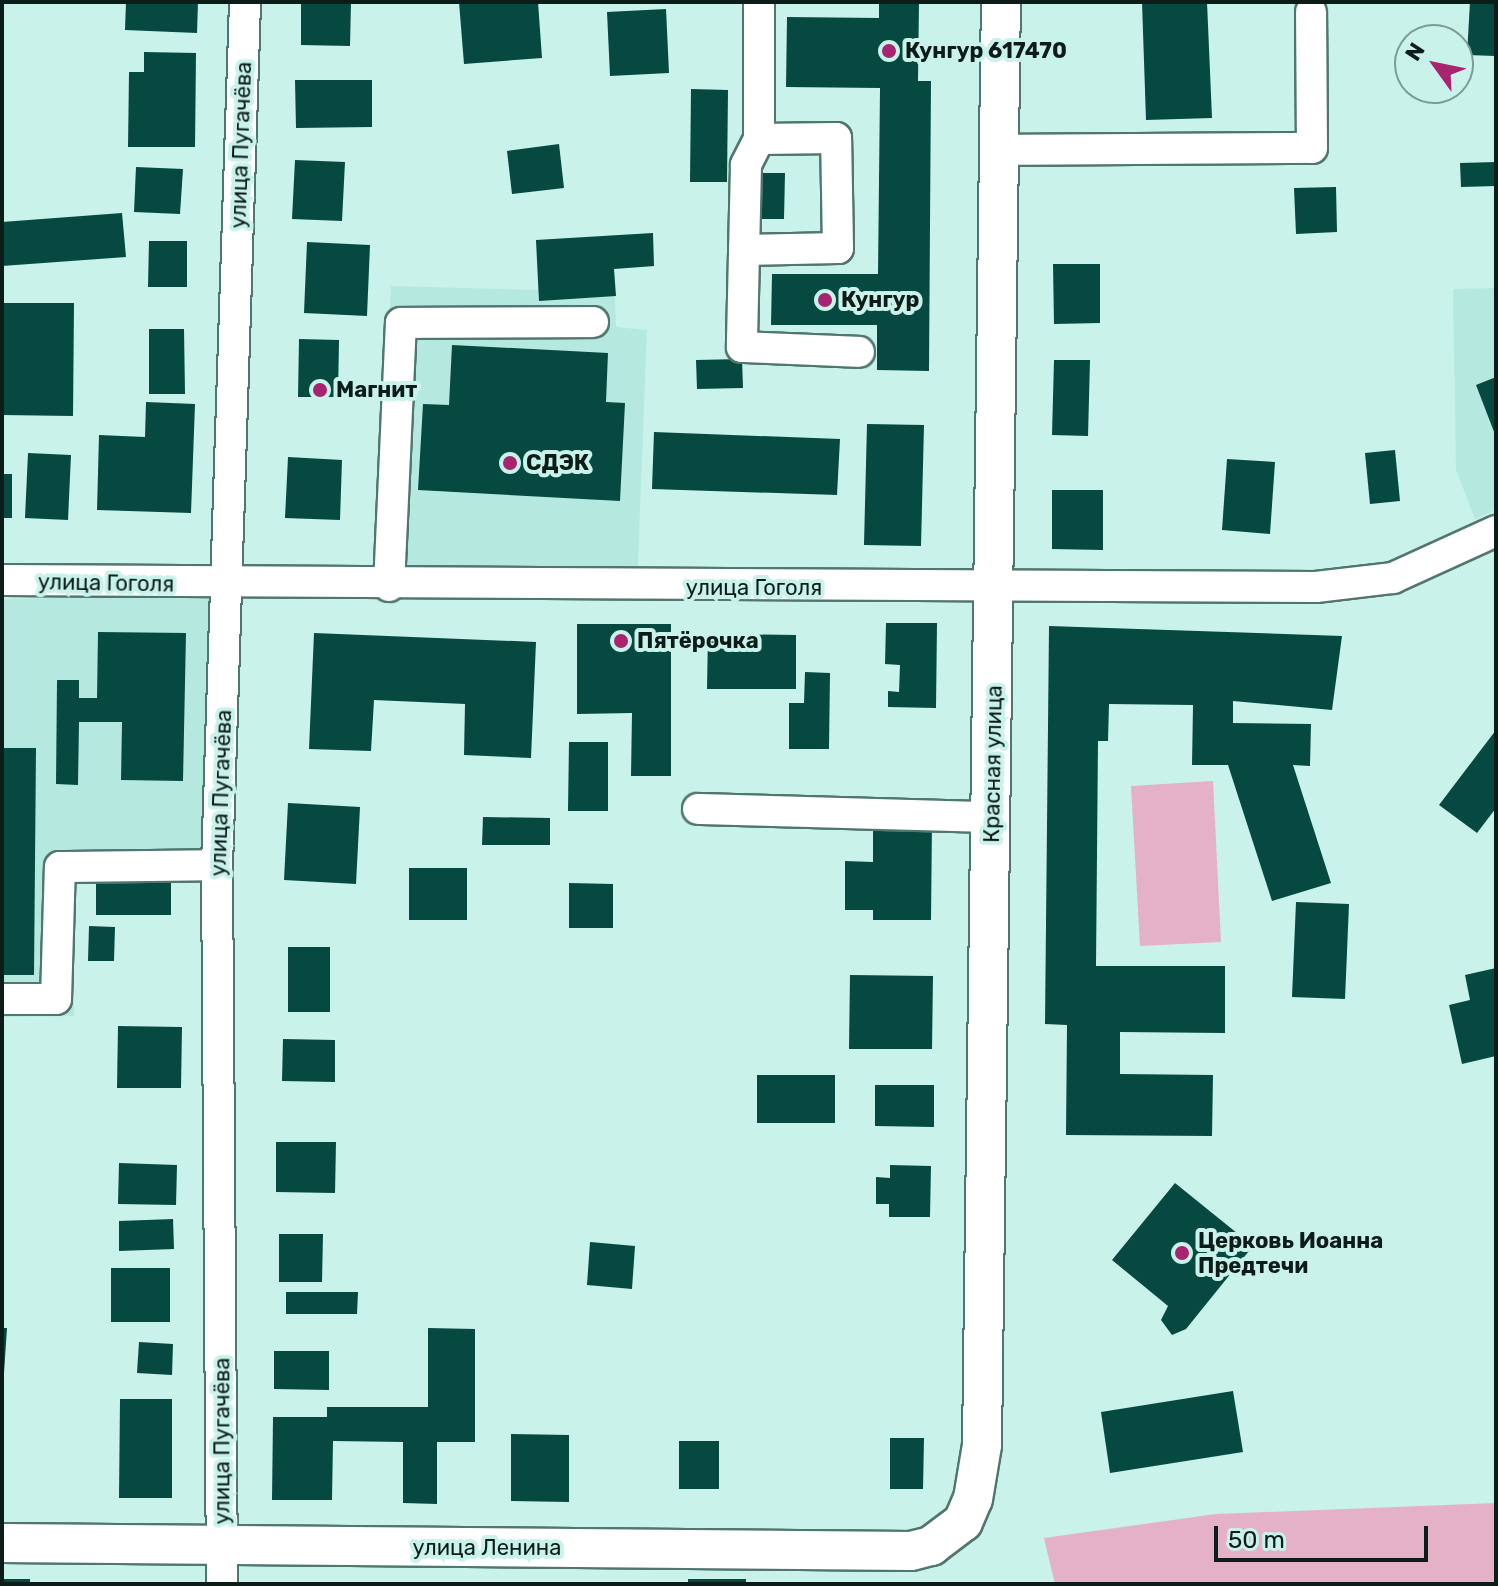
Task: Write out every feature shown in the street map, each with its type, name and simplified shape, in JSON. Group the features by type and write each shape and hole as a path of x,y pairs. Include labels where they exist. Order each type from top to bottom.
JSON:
{"main road":[{"name":"Красная улица","path":"963,1522 973,1499 982,1445 1001,2"},
{"name":"улица Ленина","path":"2,1543 911,1551 931,1546 963,1522"}],"street":[{"name":"улица Пугачёва","path":"222,1584 217,865 229,585 245,2"},
{"path":"759,2 759,139 746,165 742,347 859,352"},
{"path":"999,150 1312,148 1311,12"},
{"path":"744,250 838,248 836,138 759,139"},
{"path":"389,586 401,323 593,322"},
{"name":"улица Гоголя","path":"2,580 389,586 1316,587 1393,578 1496,531"},
{"path":"698,809 992,817"},
{"path":"2,999 56,999 60,867 217,865"}],"shaded area":[{"path":"653,233 654,266 614,269 616,327 647,330 637,588 376,576 391,286 538,290 536,240"},
{"path":"1496,288 1496,510 1475,519 1456,470 1453,289"},
{"path":"217,595 212,875 74,876 74,1016 2,1017 2,599"},
{"path":"1213,781 1221,942 1140,946 1131,786"},
{"path":"1496,1503 1496,1584 1055,1584 1044,1538 1216,1514"}],"building":[{"path":"126,2 198,2 197,33 125,30"},
{"path":"301,2 351,2 350,46 301,45"},
{"path":"459,2 538,2 542,58 464,64"},
{"path":"879,2 919,2 918,81 931,81 929,371 877,370 877,325 771,325 772,274 878,274 880,88 786,87 787,17 879,18"},
{"path":"1142,2 1207,2 1212,118 1146,120"},
{"path":"1470,2 1496,2 1496,56 1474,55 1474,24 1469,24"},
{"path":"666,9 669,73 610,76 607,12"},
{"path":"144,52 196,53 195,147 128,147 129,72 144,72"},
{"path":"295,80 372,80 372,127 296,128"},
{"path":"691,89 728,90 727,182 690,182"},
{"path":"559,144 564,188 512,194 507,151"},
{"path":"295,160 345,162 342,221 292,219"},
{"path":"1496,162 1496,186 1461,187 1460,163"},
{"path":"136,167 183,169 180,214 134,212"},
{"path":"762,173 785,173 784,219 762,219"},
{"path":"1336,187 1337,232 1296,234 1294,188"},
{"path":"122,213 126,257 2,266 2,222"},
{"path":"653,233 654,266 614,269 616,296 539,301 536,240"},
{"path":"149,241 187,241 187,287 148,287"},
{"path":"307,242 370,245 367,316 304,313"},
{"path":"1053,264 1100,264 1100,323 1054,324"},
{"path":"2,303 74,303 73,416 2,415"},
{"path":"149,329 184,329 185,394 149,394"},
{"path":"299,339 339,340 338,397 298,397"},
{"path":"452,345 608,353 606,402 625,403 620,501 418,490 423,404 449,405"},
{"path":"742,359 743,388 697,389 696,360"},
{"path":"1054,360 1090,360 1088,436 1052,435"},
{"path":"1496,377 1496,437 1476,385"},
{"path":"146,402 195,404 191,513 97,510 99,435 145,437"},
{"path":"867,424 924,425 921,546 864,545"},
{"path":"654,432 840,439 837,495 652,489"},
{"path":"1395,450 1400,501 1370,504 1365,453"},
{"path":"28,453 71,455 68,520 25,518"},
{"path":"288,457 342,460 340,520 285,518"},
{"path":"1227,459 1275,462 1270,534 1222,530"},
{"path":"2,474 12,474 12,518 2,518"},
{"path":"1052,490 1103,490 1103,550 1052,549"},
{"path":"886,623 937,623 936,708 888,707 888,691 899,692 900,665 885,664"},
{"path":"577,624 671,624 671,776 631,776 632,713 577,714"},
{"path":"1049,626 1342,636 1332,710 1233,701 1233,723 1311,724 1310,766 1293,765 1331,883 1272,901 1228,765 1192,765 1193,705 1109,704 1108,741 1098,741 1096,966 1225,966 1225,1033 1120,1032 1120,1074 1213,1075 1212,1136 1066,1135 1067,1025 1045,1024"},
{"path":"98,632 186,633 183,781 121,780 122,722 79,722 78,785 56,784 57,680 79,680 79,698 97,698"},
{"path":"314,633 536,642 531,758 464,755 465,704 374,700 371,751 309,749"},
{"path":"708,634 796,635 796,689 707,689"},
{"path":"805,672 830,673 829,749 789,749 789,703 804,703"},
{"path":"1496,730 1496,808 1477,833 1439,805"},
{"path":"569,742 608,742 608,811 568,811"},
{"path":"2,748 36,748 34,975 2,975"},
{"path":"288,803 360,807 356,884 284,880"},
{"path":"483,817 550,818 550,845 482,845"},
{"path":"873,821 932,821 931,920 873,920 873,910 845,910 845,861 873,862"},
{"path":"409,868 467,868 467,920 409,920"},
{"path":"171,879 171,915 96,915 96,880"},
{"path":"569,883 613,884 613,928 569,928"},
{"path":"1296,902 1349,904 1345,999 1292,997"},
{"path":"89,926 115,927 114,961 88,961"},
{"path":"288,947 330,947 330,1012 288,1012"},
{"path":"1496,968 1496,1056 1462,1064 1449,1005 1470,1000 1465,975"},
{"path":"850,975 933,976 932,1049 849,1049"},
{"path":"118,1026 182,1027 181,1088 117,1088"},
{"path":"283,1039 335,1040 335,1082 282,1081"},
{"path":"757,1075 835,1075 835,1123 757,1123"},
{"path":"875,1085 934,1085 934,1127 875,1126"},
{"path":"276,1142 336,1142 335,1193 276,1192"},
{"path":"119,1163 177,1165 176,1205 118,1204"},
{"path":"890,1165 931,1166 930,1217 889,1217 889,1204 876,1204 876,1177 890,1178"},
{"name":"Церковь Иоанна Предтечи","path":"1175,1183 1253,1246 1186,1329 1172,1335 1161,1320 1168,1306 1112,1260"},
{"path":"173,1219 174,1249 119,1251 119,1221"},
{"path":"279,1234 323,1234 322,1282 279,1282"},
{"path":"590,1242 635,1246 632,1289 587,1285"},
{"path":"111,1268 170,1268 170,1322 111,1322"},
{"path":"286,1292 358,1292 357,1314 286,1314"},
{"path":"2,1328 7,1328 4,1373 2,1372"},
{"path":"428,1328 475,1329 475,1442 437,1442 437,1504 403,1503 403,1442 333,1441 332,1500 272,1500 273,1417 327,1417 327,1407 428,1407"},
{"path":"139,1342 173,1344 172,1375 137,1373"},
{"path":"274,1351 329,1351 329,1390 274,1389"},
{"path":"1233,1391 1243,1452 1110,1473 1101,1412"},
{"path":"120,1399 172,1399 172,1498 119,1498"},
{"path":"511,1434 569,1435 569,1502 511,1501"},
{"path":"890,1438 924,1438 923,1489 890,1489"},
{"path":"679,1441 719,1441 719,1489 679,1489"},
{"path":"2,1579 30,1579 30,1584 2,1584"},
{"path":"688,1579 746,1579 746,1584 688,1584"}],"place":[{"name":"Кунгур 617470","path":"889,51"},
{"name":"Кунгур","path":"825,300"},
{"name":"Магнит","path":"320,390"},
{"name":"СДЭК","path":"510,463"},
{"name":"Пятёрочка","path":"621,641"},
{"name":"Церковь Иоанна Предтечи","path":"1182,1253"}]}
